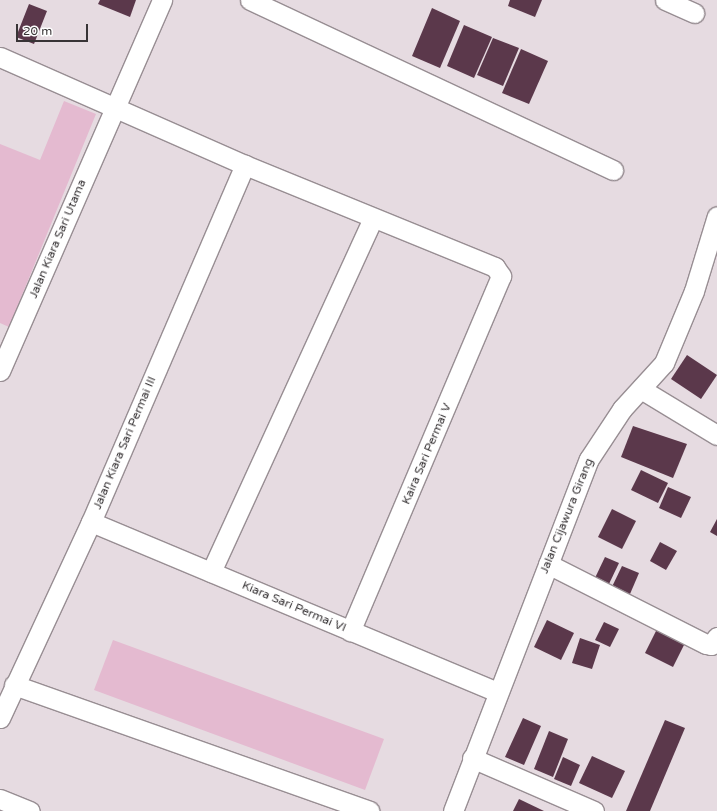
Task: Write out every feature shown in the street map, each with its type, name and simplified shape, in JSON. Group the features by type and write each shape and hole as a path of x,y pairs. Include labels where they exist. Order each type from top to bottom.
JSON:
{"street":[{"name":"Jalan Kiara Sari Utama","path":"0,371 7,335 115,106 162,0"},
{"path":"250,0 613,170"},
{"path":"665,0 694,13"},
{"path":"0,57 115,106 245,165 373,218 211,572"},
{"name":"Jalan Kiara Sari Permai III","path":"0,718 91,522 245,165"},
{"name":"Jalan Cijawura Girang","path":"453,811 497,692 589,459 622,409 664,363 694,291 717,216"},
{"name":"Kaira Sari Permai V","path":"350,631 501,276 495,268 373,218"},
{"path":"641,389 717,435"},
{"name":"Kiara Sari Permai VI","path":"91,522 497,692"},
{"path":"548,564 706,644 711,645 717,638"},
{"path":"14,685 369,811"},
{"path":"472,758 594,811"},
{"path":"0,798 30,811"}],"shaded area":[{"path":"64,101 96,114 9,327 0,323 0,144 40,160"},
{"path":"113,640 384,739 365,790 94,690"}],"building":[{"path":"100,0 136,0 130,17 98,4"},
{"path":"510,0 542,0 535,17 508,6"},
{"path":"29,4 47,11 34,44 16,37"},
{"path":"432,8 460,21 440,68 412,56"},
{"path":"464,25 492,37 474,78 447,66"},
{"path":"493,38 519,48 503,86 477,75"},
{"path":"521,49 548,61 529,104 502,93"},
{"path":"687,355 717,375 701,399 671,379"},
{"path":"633,426 687,444 673,478 621,457"},
{"path":"641,470 668,483 658,503 631,490"},
{"path":"668,487 691,497 681,518 659,508"},
{"path":"612,509 636,521 622,549 598,537"},
{"path":"717,519 717,536 710,532"},
{"path":"660,542 677,551 666,570 650,561"},
{"path":"605,557 619,563 608,586 594,580"},
{"path":"622,566 639,573 627,601 609,593"},
{"path":"547,620 574,633 561,660 534,647"},
{"path":"604,622 619,629 610,647 595,640"},
{"path":"658,627 686,641 673,667 645,653"},
{"path":"580,638 600,645 592,669 572,663"},
{"path":"523,718 541,726 524,765 505,757"},
{"path":"665,720 685,728 650,811 626,811"},
{"path":"549,731 568,739 553,777 534,769"},
{"path":"592,756 625,771 612,798 579,783"},
{"path":"563,757 580,765 571,786 554,779"},
{"path":"519,799 544,811 513,811"}]}
